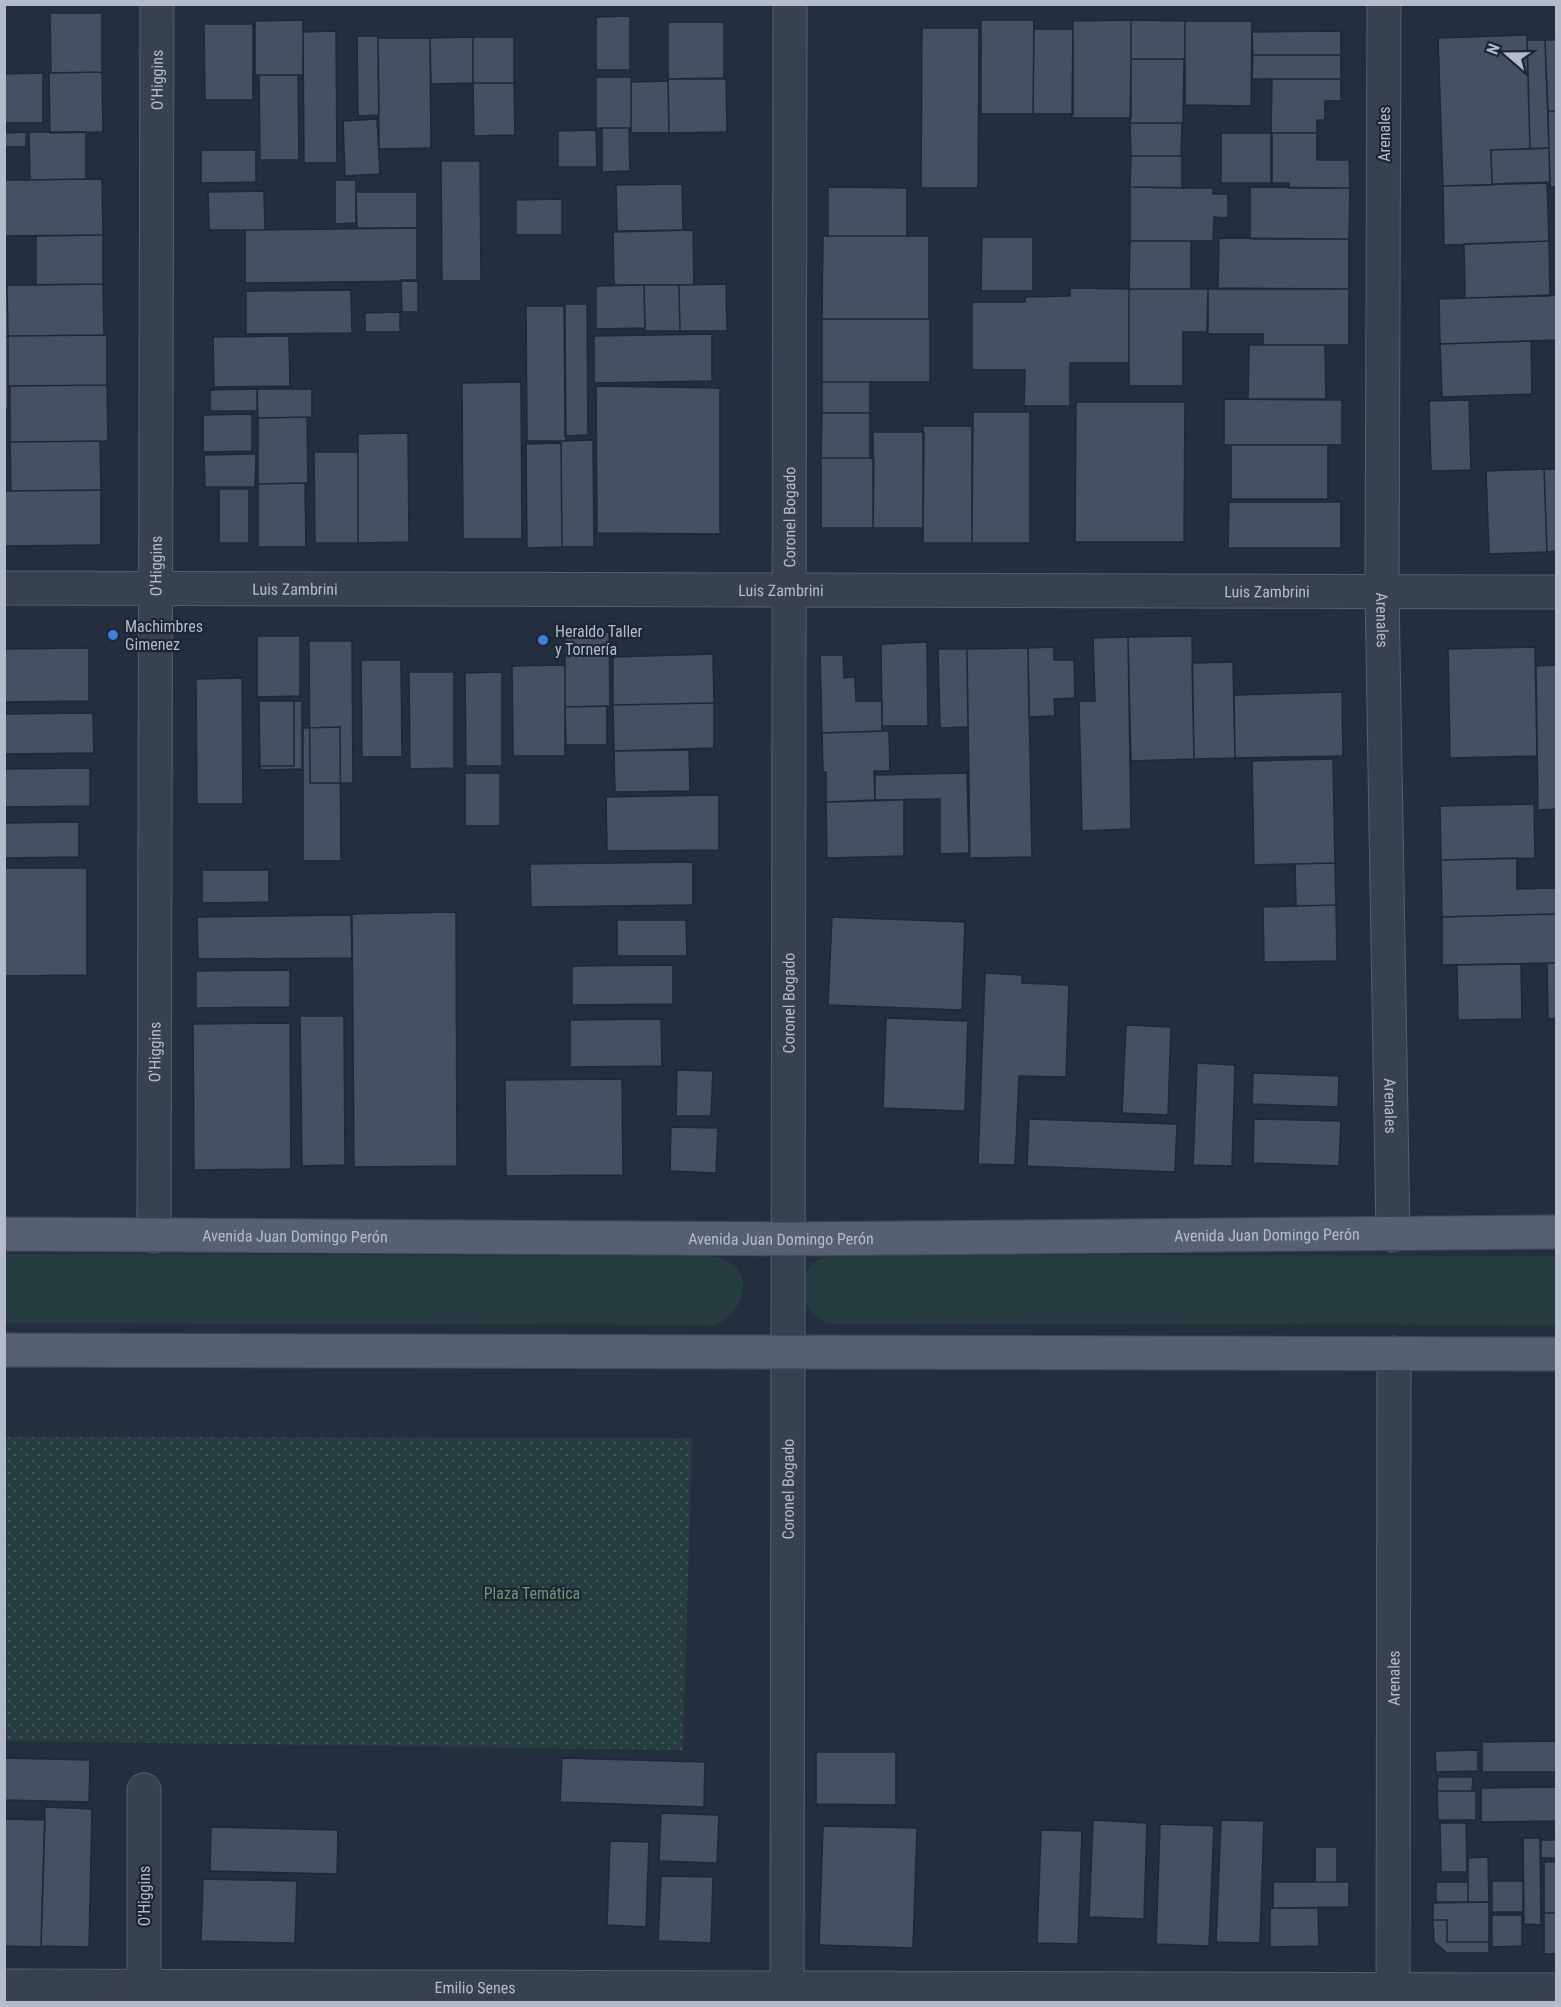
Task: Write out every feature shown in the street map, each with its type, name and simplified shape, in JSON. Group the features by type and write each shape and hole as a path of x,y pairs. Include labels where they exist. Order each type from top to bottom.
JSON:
{"main road":[{"name":"Avenida Juan Domingo Perón","path":"4,1234 788,1239 1557,1233"},
{"path":"4,1350 1557,1354"}],"street":[{"name":"O'Higgins","path":"154,1236 157,4"},
{"name":"Coronel Bogado","path":"787,1996 790,4"},
{"name":"Arenales","path":"1384,4 1382,592 1393,1235"},
{"name":"Luis Zambrini","path":"4,588 1557,592"},
{"name":"Arenales","path":"1393,1997 1394,1353"},
{"name":"O'Higgins","path":"144,1791 144,1995"},
{"name":"Emilio Senes","path":"4,1986 144,1995 1393,1997 1557,1990"}],"green space":[{"path":"5,1254 710,1256 725,1260 735,1266 741,1276 743,1286 736,1308 716,1325 5,1323"},
{"path":"840,1254 1556,1256 1556,1325 827,1324 808,1307 804,1295 804,1281 813,1264 826,1257"},
{"name":"Plaza Temática","path":"5,1437 692,1438 683,1750 5,1741"}],"building":[{"path":"50,13 102,13 102,72 51,73"},
{"path":"630,16 630,70 596,70 596,17"},
{"path":"303,20 303,75 255,75 255,21"},
{"path":"981,20 1034,20 1033,114 981,114"},
{"path":"1131,20 1131,118 1072,118 1073,21"},
{"path":"1131,20 1185,21 1185,59 1131,59"},
{"path":"1185,21 1252,21 1251,106 1185,105"},
{"path":"668,22 724,22 724,78 668,79"},
{"path":"204,24 253,24 253,100 205,100"},
{"path":"922,28 979,28 978,188 921,188"},
{"path":"1034,29 1073,29 1073,114 1033,114"},
{"path":"336,31 337,163 304,163 303,32"},
{"path":"1341,31 1341,55 1253,55 1252,32"},
{"path":"1527,35 1530,149 1491,150 1492,185 1443,186 1438,38"},
{"path":"357,36 378,36 379,115 358,116"},
{"path":"473,37 514,37 514,83 473,83"},
{"path":"473,37 473,83 431,84 430,38"},
{"path":"378,38 430,38 431,148 379,149"},
{"path":"1527,40 1545,40 1549,148 1530,149"},
{"path":"1545,40 1556,40 1556,111 1548,111"},
{"path":"1253,55 1341,55 1341,79 1252,79"},
{"path":"1131,59 1184,59 1183,123 1130,123"},
{"path":"102,72 103,132 50,133 49,73"},
{"path":"43,73 43,123 4,123 4,74"},
{"path":"259,75 298,75 299,160 260,160"},
{"path":"596,77 631,77 631,128 596,128"},
{"path":"668,79 726,79 727,132 669,133"},
{"path":"1272,79 1341,79 1341,101 1325,101 1325,120 1317,120 1317,133 1271,133"},
{"path":"668,81 669,133 631,133 631,82"},
{"path":"473,83 514,83 515,135 474,136"},
{"path":"1548,111 1556,111 1556,187 1550,187"},
{"path":"377,119 380,174 345,176 343,121"},
{"path":"1130,123 1182,123 1181,156 1131,156"},
{"path":"602,128 629,128 630,171 602,172"},
{"path":"596,130 597,167 558,167 558,131"},
{"path":"26,132 26,147 4,147 4,133"},
{"path":"29,132 86,132 86,179 30,180"},
{"path":"1221,133 1271,133 1271,183 1221,183"},
{"path":"1272,133 1317,133 1317,160 1349,160 1350,188 1289,188 1289,183 1272,183"},
{"path":"1549,148 1550,182 1492,184 1491,150"},
{"path":"201,150 256,150 256,182 201,183"},
{"path":"1131,156 1182,156 1182,188 1130,187"},
{"path":"441,161 480,161 481,281 442,281"},
{"path":"102,179 103,235 4,236 4,180"},
{"path":"335,180 356,180 356,223 335,224"},
{"path":"1547,183 1549,241 1444,245 1443,186"},
{"path":"682,184 683,230 617,231 616,185"},
{"path":"828,187 907,188 907,236 828,236"},
{"path":"1130,187 1213,188 1213,194 1228,194 1228,218 1214,217 1213,241 1130,241"},
{"path":"1250,187 1350,188 1349,239 1250,239"},
{"path":"264,191 265,230 209,230 208,192"},
{"path":"356,192 417,192 417,228 357,228"},
{"path":"562,199 562,235 516,235 516,200"},
{"path":"417,228 417,281 245,283 245,230"},
{"path":"693,230 694,285 614,285 613,232"},
{"path":"103,235 103,284 36,285 36,236"},
{"path":"823,236 929,236 929,319 822,319"},
{"path":"982,237 1033,237 1033,291 981,291"},
{"path":"1219,238 1349,239 1349,289 1218,288"},
{"path":"1130,241 1191,241 1191,289 1129,289"},
{"path":"1549,241 1550,296 1465,298 1464,244"},
{"path":"401,280 418,280 418,312 402,312"},
{"path":"103,284 104,335 8,336 7,285"},
{"path":"726,284 727,331 680,331 679,285"},
{"path":"644,285 645,328 596,329 596,286"},
{"path":"644,285 679,285 680,331 645,331"},
{"path":"4,286 7,286 8,336 4,337"},
{"path":"1070,288 1129,289 1129,363 1070,363 1070,406 1024,406 1025,370 972,370 972,302 1025,302 1025,297 1070,296"},
{"path":"1129,289 1208,289 1207,332 1183,332 1183,386 1129,386"},
{"path":"1208,289 1349,289 1349,345 1263,345 1263,334 1208,334"},
{"path":"351,290 352,333 246,334 246,291"},
{"path":"1556,295 1556,340 1440,344 1439,299"},
{"path":"564,304 587,304 588,435 565,436"},
{"path":"526,306 565,306 566,441 527,441"},
{"path":"400,312 400,332 365,332 365,313"},
{"path":"822,319 930,319 930,382 822,382"},
{"path":"712,334 712,381 594,383 594,336"},
{"path":"107,335 107,385 8,386 8,336"},
{"path":"8,336 8,409 4,410 4,337"},
{"path":"289,336 290,386 214,387 213,337"},
{"path":"1531,341 1532,394 1442,397 1440,344"},
{"path":"1249,345 1325,345 1326,399 1248,399"},
{"path":"521,382 522,539 463,539 462,383"},
{"path":"822,382 870,382 870,413 822,413"},
{"path":"107,385 108,441 10,442 10,386"},
{"path":"596,386 720,388 720,534 597,533"},
{"path":"257,389 312,389 312,417 258,418"},
{"path":"257,389 257,411 210,411 210,390"},
{"path":"1224,399 1342,400 1342,445 1224,445"},
{"path":"1469,400 1471,470 1431,471 1429,401"},
{"path":"1076,402 1185,402 1184,542 1075,542"},
{"path":"973,412 1030,412 1030,543 972,543"},
{"path":"822,413 870,413 870,458 821,458"},
{"path":"252,414 252,451 203,452 203,415"},
{"path":"307,417 308,483 258,484 258,418"},
{"path":"923,426 972,426 972,543 923,543"},
{"path":"873,432 924,432 923,528 873,528"},
{"path":"408,433 409,542 358,543 358,434"},
{"path":"593,440 594,547 562,547 561,441"},
{"path":"100,441 101,490 11,491 10,442"},
{"path":"561,443 562,547 527,548 526,444"},
{"path":"1231,445 1328,445 1328,499 1231,499"},
{"path":"314,452 358,452 358,543 315,543"},
{"path":"256,454 255,487 205,487 204,455"},
{"path":"821,458 874,458 873,528 821,528"},
{"path":"1544,469 1556,469 1556,551 1547,552"},
{"path":"1544,469 1547,552 1489,554 1486,471"},
{"path":"305,483 306,547 258,547 258,484"},
{"path":"219,489 249,489 249,543 219,543"},
{"path":"101,490 101,545 4,546 4,491"},
{"path":"1229,502 1341,502 1341,548 1228,548"},
{"path":"609,632 610,706 565,707 565,633"},
{"path":"257,636 300,636 300,696 257,697"},
{"path":"1192,636 1194,759 1131,761 1128,637"},
{"path":"1128,637 1131,829 1082,831 1079,701 1095,701 1093,638"},
{"path":"309,641 352,641 353,783 310,783"},
{"path":"927,642 928,726 882,726 881,644"},
{"path":"1054,647 1054,660 1074,660 1075,698 1054,699 1055,716 1029,717 1028,648"},
{"path":"1535,647 1537,756 1450,758 1448,649"},
{"path":"89,648 89,701 4,702 4,649"},
{"path":"1028,648 1032,857 970,858 967,649"},
{"path":"938,649 967,649 968,727 940,728"},
{"path":"713,654 714,703 613,705 613,657"},
{"path":"820,655 843,655 844,678 855,677 856,701 882,701 882,731 822,733"},
{"path":"361,660 401,660 402,757 362,757"},
{"path":"1233,662 1235,758 1194,759 1192,663"},
{"path":"565,665 565,756 513,756 512,666"},
{"path":"1556,665 1556,809 1538,810 1536,666"},
{"path":"409,672 454,672 454,768 410,769"},
{"path":"502,672 502,766 466,766 465,673"},
{"path":"242,678 243,804 197,804 196,679"},
{"path":"1342,692 1343,756 1235,758 1234,695"},
{"path":"259,701 294,701 294,766 259,766"},
{"path":"259,701 302,701 302,769 260,770"},
{"path":"714,703 714,748 614,751 613,705"},
{"path":"607,706 607,745 566,745 565,707"},
{"path":"93,713 94,753 4,754 4,714"},
{"path":"340,727 341,861 303,861 303,728"},
{"path":"889,731 890,771 874,771 875,800 826,802 822,733"},
{"path":"689,750 690,791 615,792 614,751"},
{"path":"1333,759 1335,863 1254,865 1252,761"},
{"path":"90,768 90,806 4,807 4,769"},
{"path":"465,773 500,773 500,826 465,826"},
{"path":"967,773 969,853 940,854 940,799 875,800 875,775"},
{"path":"719,795 719,850 607,851 606,797"},
{"path":"904,800 904,856 827,858 826,802"},
{"path":"1534,804 1535,858 1441,860 1440,806"},
{"path":"79,822 79,857 4,858 4,823"},
{"path":"1517,858 1517,889 1556,888 1556,914 1442,917 1441,860"},
{"path":"693,862 693,905 531,907 530,864"},
{"path":"1335,863 1336,905 1296,906 1295,864"},
{"path":"4,868 87,868 87,975 4,976"},
{"path":"202,870 269,870 269,902 202,903"},
{"path":"1336,905 1337,961 1264,962 1263,907"},
{"path":"456,912 457,1166 354,1167 352,914"},
{"path":"1556,914 1556,963 1442,965 1442,917"},
{"path":"351,915 352,958 198,959 197,917"},
{"path":"832,917 965,922 962,1010 828,1005"},
{"path":"617,920 686,920 687,956 617,956"},
{"path":"1547,963 1556,963 1556,1018 1548,1019"},
{"path":"1521,964 1522,1019 1458,1020 1457,965"},
{"path":"673,965 673,1004 572,1005 572,966"},
{"path":"290,970 290,1007 196,1008 196,971"},
{"path":"985,973 1022,975 1022,983 1069,985 1066,1077 1019,1076 1015,1165 978,1164"},
{"path":"300,1016 344,1016 345,1165 302,1166"},
{"path":"886,1018 968,1021 965,1111 883,1108"},
{"path":"661,1019 662,1066 570,1067 570,1020"},
{"path":"290,1023 291,1169 194,1170 193,1024"},
{"path":"1126,1025 1171,1027 1168,1115 1122,1113"},
{"path":"1197,1063 1235,1065 1232,1166 1193,1165"},
{"path":"677,1070 713,1071 711,1116 676,1116"},
{"path":"1253,1073 1339,1076 1338,1107 1252,1104"},
{"path":"622,1079 623,1175 506,1176 505,1080"},
{"path":"1029,1119 1177,1124 1175,1172 1027,1166"},
{"path":"1254,1119 1341,1121 1339,1166 1253,1163"},
{"path":"671,1127 718,1128 716,1173 670,1171"},
{"path":"1556,1741 1556,1772 1482,1772 1482,1742"},
{"path":"1478,1750 1478,1771 1436,1772 1435,1751"},
{"path":"816,1752 896,1752 896,1805 816,1804"},
{"path":"4,1758 90,1760 89,1802 4,1800"},
{"path":"562,1758 705,1762 704,1807 560,1802"},
{"path":"1438,1777 1473,1777 1472,1791 1437,1791"},
{"path":"1556,1787 1556,1821 1481,1822 1481,1788"},
{"path":"1437,1791 1476,1791 1476,1820 1438,1820"},
{"path":"45,1807 92,1809 89,1947 41,1946"},
{"path":"661,1813 719,1815 717,1863 659,1861"},
{"path":"4,1819 45,1820 41,1947 4,1946"},
{"path":"1093,1820 1147,1823 1144,1919 1089,1917"},
{"path":"1221,1820 1264,1821 1260,1943 1216,1942"},
{"path":"1440,1823 1466,1823 1467,1872 1441,1872"},
{"path":"1160,1824 1214,1826 1209,1946 1156,1944"},
{"path":"823,1826 917,1828 913,1948 819,1945"},
{"path":"211,1827 338,1830 337,1874 210,1871"},
{"path":"1041,1830 1082,1831 1078,1944 1037,1943"},
{"path":"1523,1838 1540,1838 1541,1925 1524,1924"},
{"path":"1541,1840 1556,1840 1556,1858 1541,1858"},
{"path":"610,1841 649,1842 646,1927 607,1925"},
{"path":"1315,1847 1337,1847 1337,1882 1315,1882"},
{"path":"1488,1857 1489,1902 1468,1902 1468,1858"},
{"path":"1544,1862 1556,1862 1556,1913 1544,1913"},
{"path":"661,1876 713,1877 711,1943 658,1941"},
{"path":"203,1879 297,1881 295,1943 201,1941"},
{"path":"1492,1881 1523,1881 1523,1912 1492,1912"},
{"path":"1273,1882 1349,1882 1349,1907 1273,1908"},
{"path":"1436,1882 1468,1882 1468,1902 1436,1902"},
{"path":"1489,1902 1489,1942 1447,1942 1447,1920 1433,1920 1433,1903"},
{"path":"1270,1908 1318,1908 1319,1946 1270,1947"},
{"path":"1544,1913 1556,1913 1556,1954 1544,1954"},
{"path":"1492,1915 1522,1915 1522,1946 1492,1947"},
{"path":"1433,1920 1447,1920 1447,1942 1489,1942 1489,1953 1447,1953 1434,1942"}],"place":[{"name":"Machimbres Gimenez","path":"113,635"},
{"name":"Heraldo Taller y Tornería","path":"543,640"}]}
